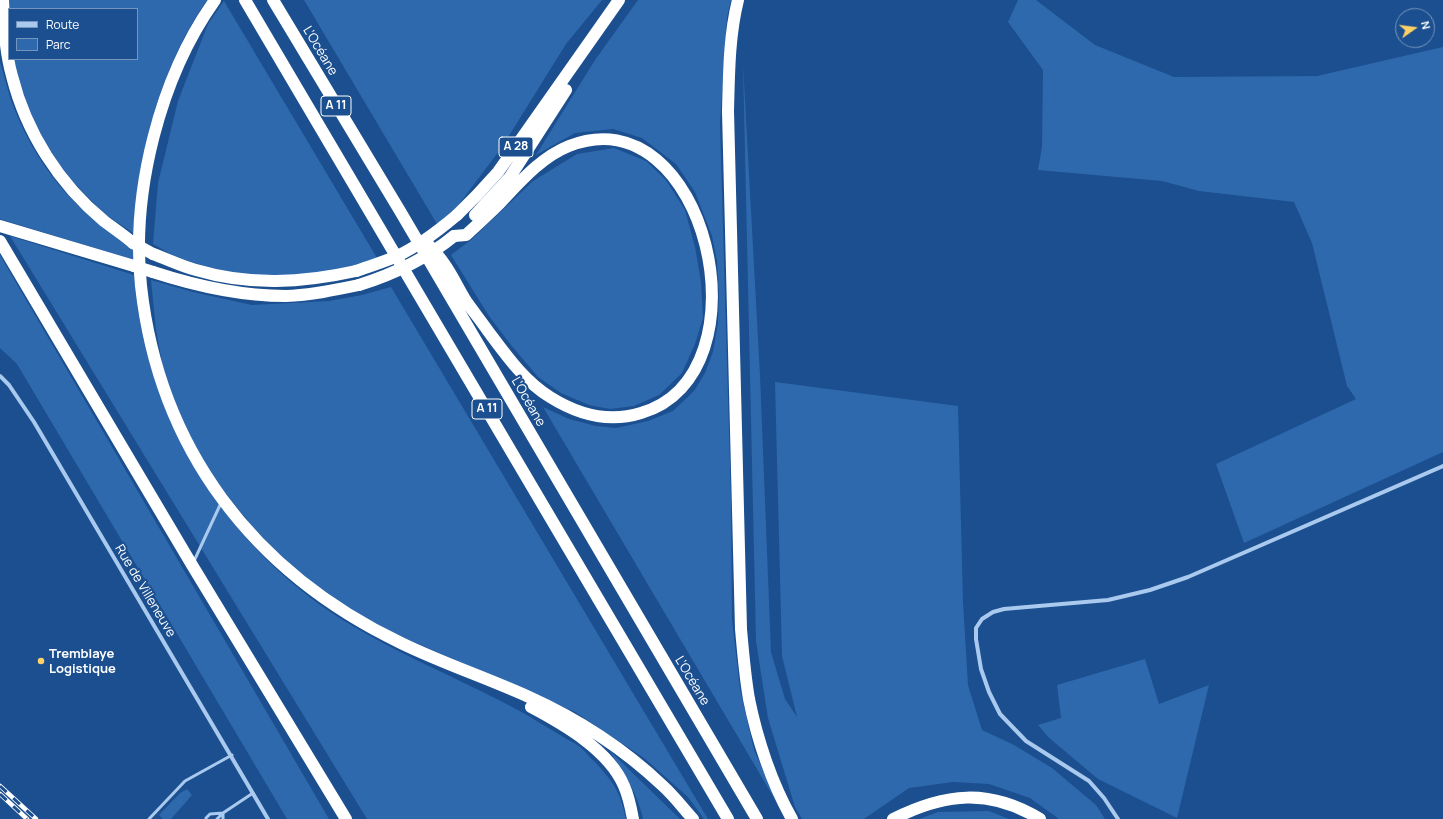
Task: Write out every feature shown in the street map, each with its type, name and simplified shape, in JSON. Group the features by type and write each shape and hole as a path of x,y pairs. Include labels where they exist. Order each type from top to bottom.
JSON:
{"highway":[{"name":"A 28","path":"3,0 4,25 8,50"},
{"path":"215,0 203,17 171,81 155,132 145,181 140,223 139,266 143,303 151,344 162,382 176,419 190,448 208,479 232,513 257,541 308,587 338,609 402,644 529,697 584,726 624,752 665,788 693,819"},
{"name":"A 11","path":"245,0 728,819"},
{"name":"L’Océane","path":"273,0 400,211 757,819"},
{"name":"A 28","path":"9,60 12,76 22,108 35,136 58,174 73,191 104,220 133,242 153,254 196,270 233,278 271,281 299,281 330,277 356,271 387,260 407,251 434,234 456,215 498,172 619,0"},
{"path":"738,0 732,36 729,69 728,111 741,629 749,699 771,772 792,819"},
{"path":"461,233 500,189 527,153 568,86 568,73"},
{"path":"0,226 190,284 250,294 300,295 317,293 359,285 384,277 430,254 461,233 530,173 555,153 568,146 601,140 619,142 641,150 664,166 678,182 698,220 707,251 711,289 709,330 706,343 690,379 675,395 660,406 649,411 630,416 619,418 593,415 582,413 562,405 532,383 505,354 466,301 443,262 400,211"},
{"path":"0,241 192,565 346,819"},
{"path":"507,688 512,696 552,718 580,737 598,752 613,768 624,785 630,802 632,819"},
{"path":"280,710 338,819"},
{"path":"280,710 354,819"},
{"path":"893,819 909,811 936,802 963,797 989,798 1015,805 1040,819"}],"street":[{"name":"Rue de Villeneuve","path":"0,376 9,385 34,422 232,755 268,819"},
{"path":"1118,819 1104,798 1089,781 1026,741 1000,714 989,692 981,669 976,639 976,628 982,619 993,612 1004,609 1108,600 1150,590 1188,577 1443,466"}],"lane":[{"path":"192,565 223,500"},
{"path":"149,819 185,781 232,755"},
{"path":"217,819 222,813 253,793"},
{"path":"206,818 210,814 222,813"},
{"path":"222,813 223,819"}],"green space":[{"path":"7,0 207,0 176,54 155,111 140,172 133,233 108,216 82,191 50,150 33,119 24,98 14,60 138,60 138,8 9,8"},
{"path":"304,0 602,0 566,44 502,147 454,211 437,224"},
{"path":"638,0 731,0 727,17 720,124 731,501 732,619 740,689 754,750 780,808 543,407 569,419 596,426 616,428 648,421 673,411 694,391 705,373 713,352 718,323 719,294 717,261 712,236 695,192 676,164 642,138 613,129 575,133 536,155 595,60"},
{"path":"1018,0 1036,0 1095,45 1174,77 1317,76 1443,47 1443,452 1244,543 1216,464 1356,399 1347,386 1312,243 1294,202 1199,191 1162,181 1038,170 1042,147 1043,70 1008,22"},
{"path":"224,1 377,258 341,269 317,273 279,276 260,275 205,266 177,257 153,244 158,183 178,101 208,24"},
{"path":"0,62 11,100 21,124 32,146 45,166 75,203 113,235 134,249 134,260 0,219"},
{"path":"743,64 760,375 771,652 785,699 797,717 782,656 775,382 958,406 963,602 968,685 982,730 1014,745 1052,768 1096,805 1105,819 1059,819 1030,798 989,784 953,782 909,788 864,819 802,819 795,807 768,718 756,641"},
{"path":"614,148 646,161 666,180 685,210 695,247 701,282 703,318 695,344 682,373 659,395 634,406 610,409 589,405 561,393 538,377 489,316 451,255 472,239 533,181 577,154"},
{"path":"10,236 134,275 141,326 153,375 172,423 195,468 224,510 256,549 294,584 335,615 358,629 381,642 501,701 578,745 612,782 619,794 626,819 367,819"},
{"path":"0,255 329,819 287,819 17,364 0,348"},
{"path":"151,280 193,292 252,305 329,301 362,295 391,287 708,819 704,819 688,797 644,758 575,712 377,626 345,608 273,552 218,484 201,458 180,416 164,373 156,330"},
{"path":"1145,659 1159,704 1209,685 1177,818 1098,779 1048,737 1038,725 1061,718 1057,685"},
{"path":"609,750 680,819 643,819 634,792"},
{"path":"187,789 192,795 171,819 163,819 159,815 180,793"},
{"path":"989,811 1009,819 919,819 938,812"}],"railway":[{"path":"0,786 36,819"},
{"path":"0,794 27,819"}],"place":[{"name":"Tremblaye Logistique","path":"41,661"}]}
